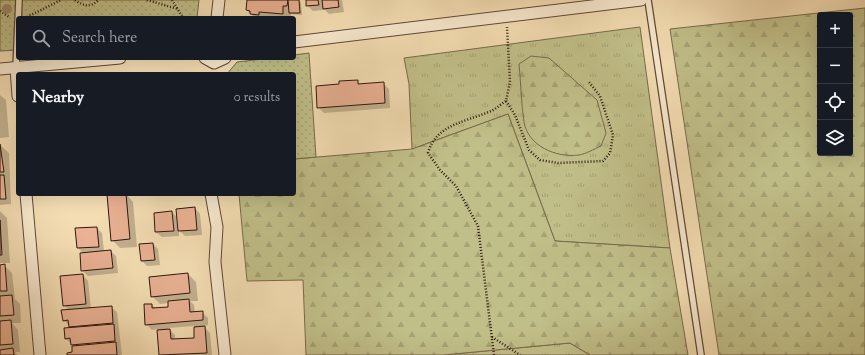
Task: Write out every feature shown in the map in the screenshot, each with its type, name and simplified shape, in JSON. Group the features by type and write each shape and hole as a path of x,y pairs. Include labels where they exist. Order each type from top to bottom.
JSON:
{"street":[{"path":"217,16 219,0"},
{"path":"296,42 642,0"},
{"path":"0,69 99,60"},
{"path":"211,65 222,60"},
{"path":"16,68 16,72"},
{"path":"26,196 40,355"},
{"path":"211,196 217,227 215,262 225,355"}],"lane":[{"path":"18,16 19,0"},
{"path":"648,0 701,355"},
{"path":"16,60 16,68"}],"path":[{"path":"29,16 61,0"},
{"path":"75,0 87,6 94,4 98,0"},
{"path":"147,0 178,9"},
{"path":"172,0 182,16"},
{"path":"494,355 478,226 456,186 440,170 428,154 431,142 445,128 492,111 506,101 510,82 506,16"},
{"path":"506,101 515,115 529,150 540,160 558,163 603,161 610,154 613,135 600,96 589,82"},
{"path":"491,337 520,355"}],"green space":[{"path":"0,0 199,0 197,16 16,16 16,50 0,51"},
{"path":"865,8 865,355 719,355 670,29 817,13 817,156 853,156 853,12 828,12"},
{"path":"640,27 670,248 555,241 508,114 412,149 409,84 404,58"},
{"path":"309,53 316,157 296,159 296,72 229,72 237,62 254,60 296,60 296,55"},
{"path":"531,56 549,58 597,100 606,133 601,146 579,155 561,154 544,149 531,138 524,122 519,64"},
{"path":"508,114 555,241 670,248 688,355 590,355 570,343 443,355 306,355 303,280 247,281 239,196 296,196 296,159 412,149"},
{"path":"570,343 590,355 443,355"}],"building":[{"path":"247,0 288,0 287,6 283,6 283,14 259,12 259,15 250,14 250,11 246,10"},
{"path":"288,0 299,0 300,13 289,13"},
{"path":"306,0 318,0 319,5 306,6"},
{"path":"322,0 338,0 339,7 323,9"},
{"path":"358,80 358,84 384,82 385,103 317,108 316,86 339,84 339,81"},
{"path":"0,144 4,172 0,172"},
{"path":"0,175 4,175 6,199 0,199"},
{"path":"107,196 126,196 130,239 111,241"},
{"path":"195,207 197,230 178,231 176,209"},
{"path":"172,211 174,231 155,232 154,213"},
{"path":"0,220 2,255 0,255"},
{"path":"97,227 99,247 77,248 75,228"},
{"path":"153,243 155,260 141,261 139,244"},
{"path":"111,250 113,268 81,271 80,253"},
{"path":"5,264 7,291 0,291 0,265"},
{"path":"188,273 190,293 151,297 149,277"},
{"path":"83,274 86,304 63,306 60,276"},
{"path":"12,295 14,315 0,316 0,296"},
{"path":"189,299 190,312 203,311 203,320 145,325 144,304 152,304 152,308 168,307 168,301"},
{"path":"112,306 113,323 69,327 68,320 63,321 61,310"},
{"path":"11,320 13,344 0,345 0,321"},
{"path":"114,324 115,341 71,345 70,338 65,339 64,328"},
{"path":"205,326 207,353 159,355 157,330 170,329 171,339 194,338 194,327"},
{"path":"116,342 117,355 67,355 67,353 72,352 72,346"},
{"path":"13,348 14,355 0,355 0,350"}]}
